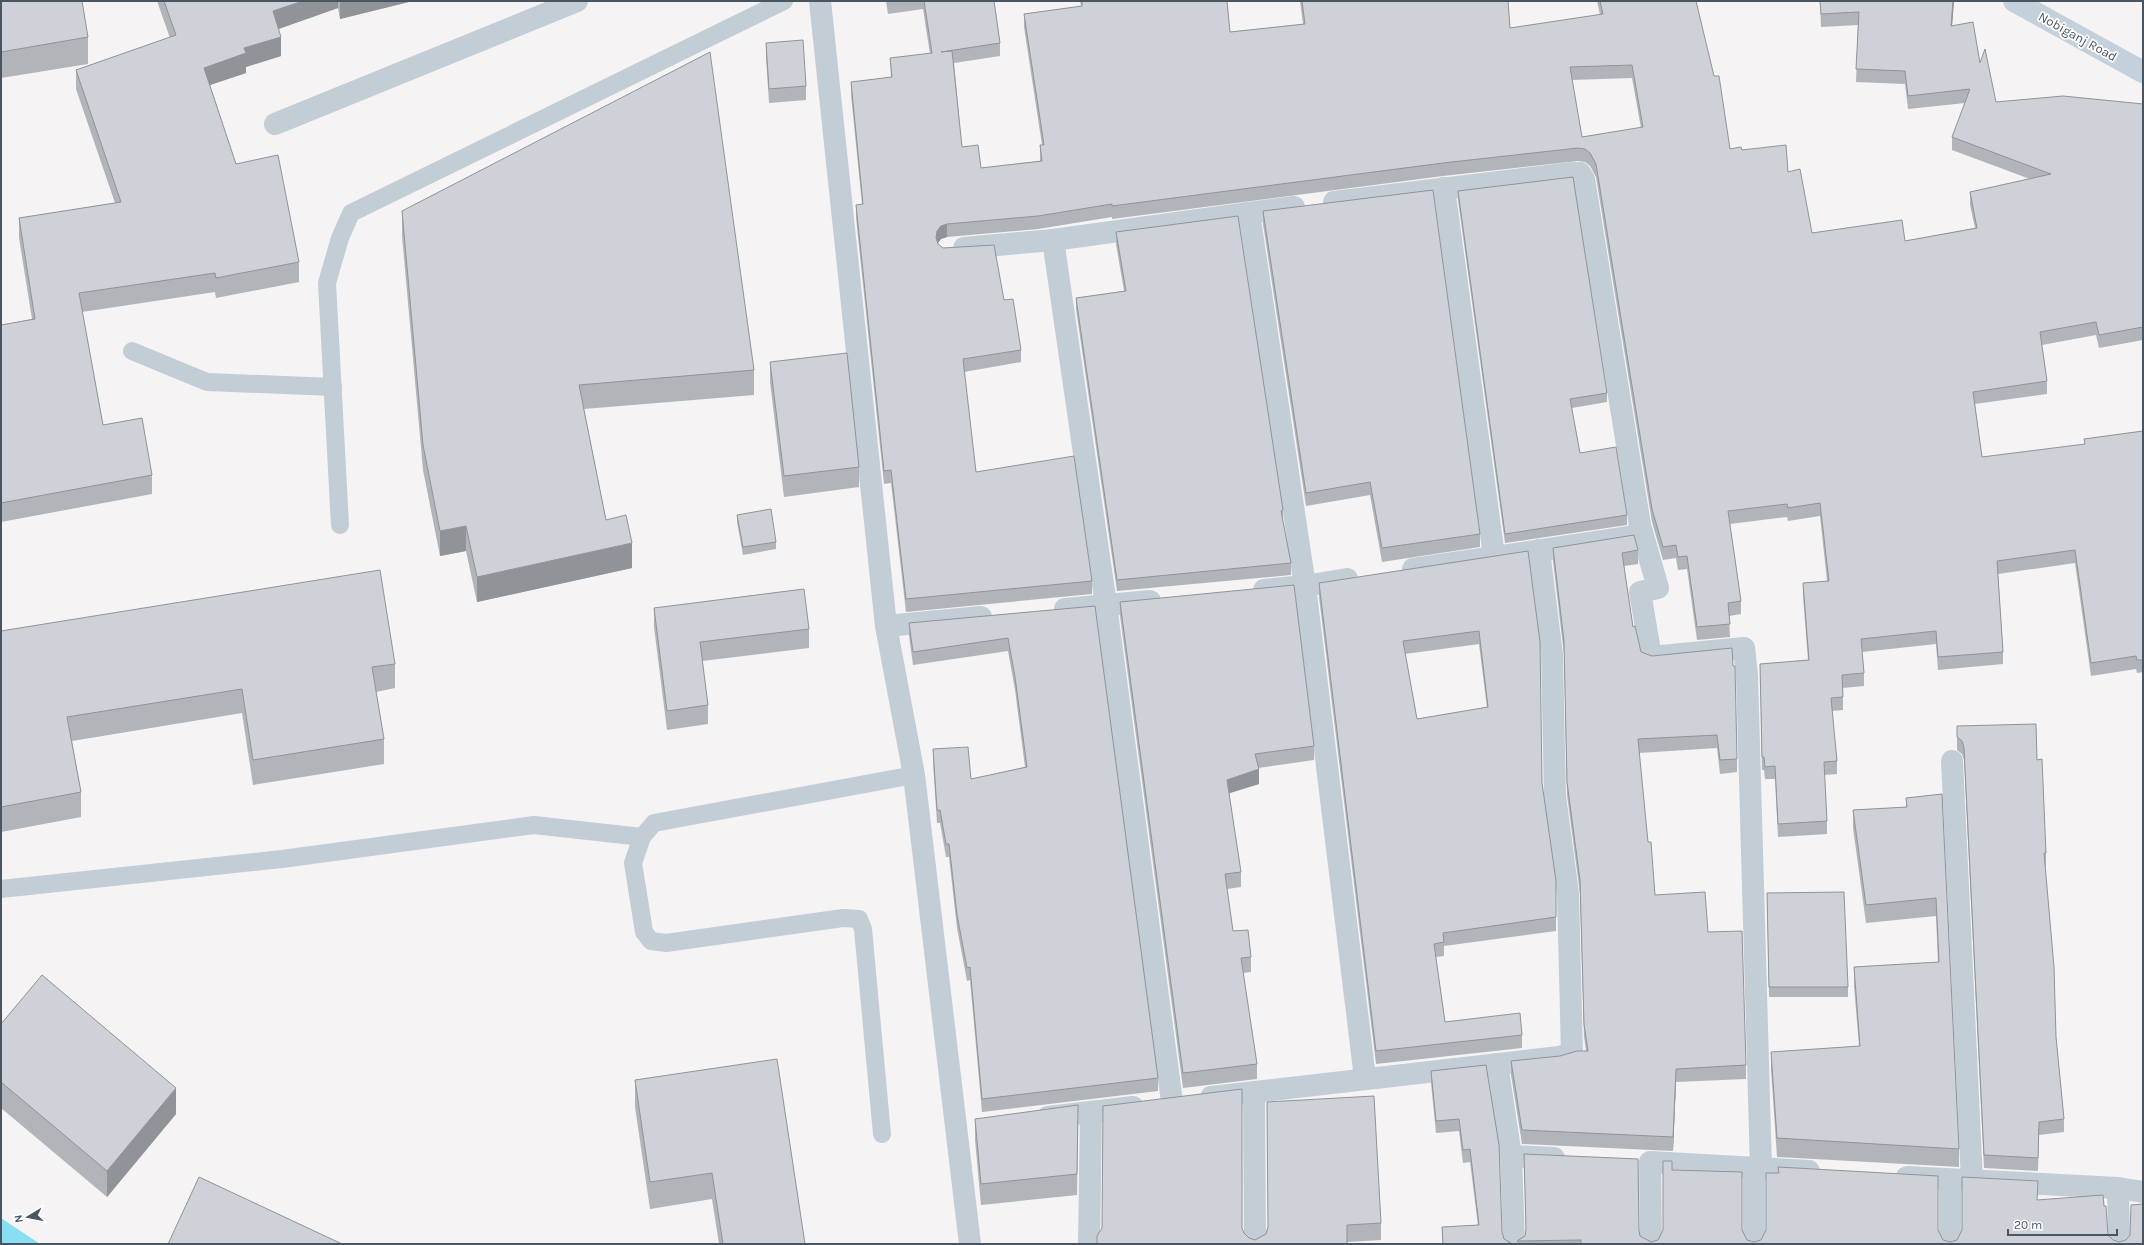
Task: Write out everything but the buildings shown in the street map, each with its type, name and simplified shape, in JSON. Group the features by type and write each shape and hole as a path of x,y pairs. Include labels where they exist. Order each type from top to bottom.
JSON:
{"main road":[{"name":"Nobiganj Road","path":"2014,1 2143,72"}],"street":[{"path":"275,124 577,1"},
{"path":"820,1 886,626 914,775 970,1244"},
{"path":"948,249 1053,240 1444,188 1580,173 1584,179 1640,525 1658,588 1640,592 1651,657 1744,648 1747,683 1757,1168 1754,1244"},
{"path":"1444,188 1494,556"},
{"path":"1249,213 1305,586 1365,1078"},
{"path":"1053,240 1106,605 1172,1102"},
{"path":"1392,572 1636,536 1640,525"},
{"path":"1027,1119 1365,1078 1559,1057 1572,1053 1568,894 1555,796 1552,655 1539,550"},
{"path":"1244,592 1305,586 1368,576"},
{"path":"1043,611 1167,599"},
{"path":"886,626 1004,614"},
{"path":"1952,761 1972,1181"},
{"path":"1497,1064 1511,1156 1514,1244"},
{"path":"1254,1092 1256,1244"},
{"path":"1089,1244 1091,1112"},
{"path":"956,1128 980,1125"},
{"path":"1511,1156 1573,1159"},
{"path":"1626,1161 1832,1173"},
{"path":"1650,1162 1651,1244"},
{"path":"1887,1176 2118,1188 2143,1192"},
{"path":"1950,1180 1950,1244"},
{"path":"2118,1188 2120,1244"}],"lane":[{"path":"340,525 327,283 340,238 351,213 784,1"},
{"path":"132,351 207,382 333,387"},
{"path":"882,1134 863,929 859,919 843,918 666,943 652,941 644,932 634,863 642,837 654,823 914,775"},
{"path":"1,889 282,859 534,825 642,837"}],"water":[{"path":"1,1218 40,1244 1,1244"}]}
